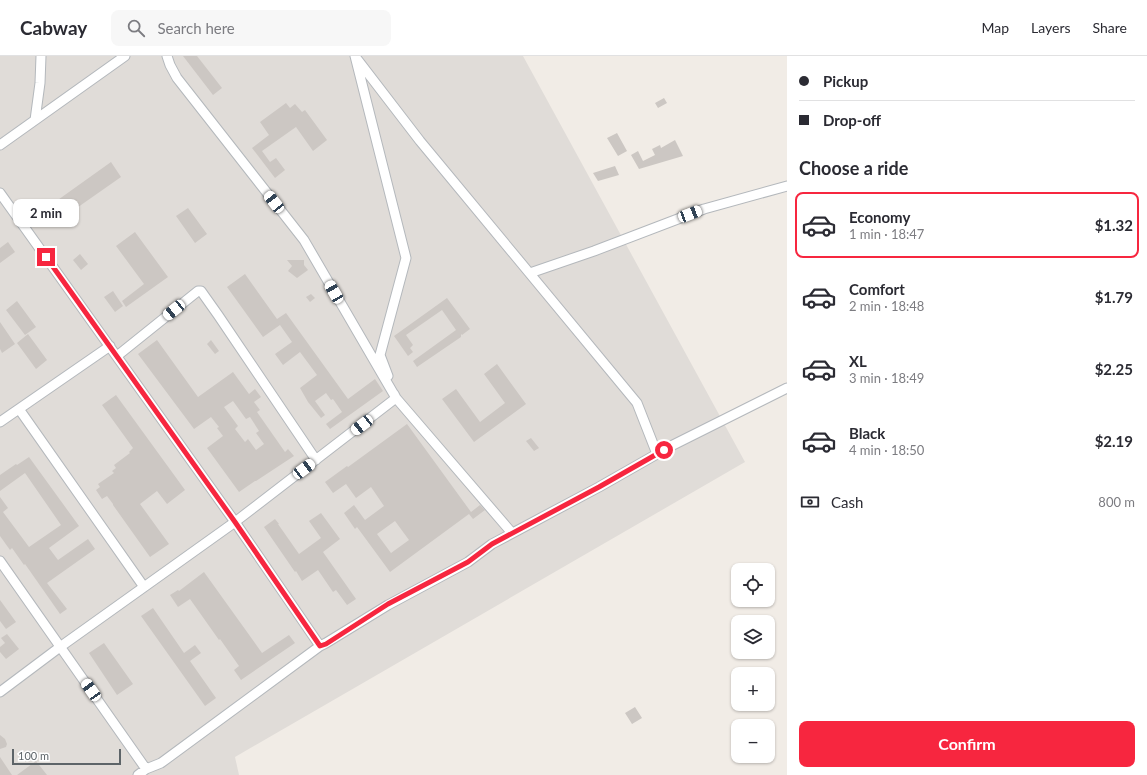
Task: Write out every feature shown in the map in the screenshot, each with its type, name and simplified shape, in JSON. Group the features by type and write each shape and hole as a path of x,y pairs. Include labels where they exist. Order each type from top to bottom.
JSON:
{"street":[{"path":"35,120 40,83 41,56"},
{"path":"0,145 125,56"},
{"path":"167,56 176,78 304,240 396,398 512,533"},
{"path":"355,56 406,258 380,355 396,398"},
{"path":"355,56 420,141 637,404 657,454"},
{"path":"530,273 594,251 704,209 787,186"},
{"path":"0,193 235,522 320,646"},
{"path":"117,356 185,301 198,291 201,291 316,460"},
{"path":"0,422 110,346"},
{"path":"138,775 146,769 161,763 320,646 326,644 388,604 468,562 492,544 657,454 787,388"},
{"path":"772,396 787,396"},
{"path":"0,692 60,647 235,522 396,398"},
{"path":"19,409 144,587"},
{"path":"0,561 146,769"}],"shaded area":[{"path":"0,56 523,56 745,462 235,757 239,775 0,775"}],"building":[{"path":"183,56 197,56 222,88 213,95"},
{"path":"664,98 667,103 658,108 655,103"},
{"path":"286,103 290,108 295,104 302,112 305,110 327,140 313,151 296,127 262,151 270,162 276,158 285,170 275,178 252,148 269,135 260,122"},
{"path":"617,133 627,151 618,156 607,138"},
{"path":"675,140 683,156 639,169 631,155 638,151 643,161 655,155 652,149 660,145 661,148"},
{"path":"111,162 121,177 51,226 41,212"},
{"path":"615,166 619,175 598,181 593,173"},
{"path":"188,208 207,234 195,243 176,216"},
{"path":"135,232 168,277 126,307 122,301 144,284 116,246"},
{"path":"8,242 15,252 0,263 0,248"},
{"path":"80,254 88,264 81,270 73,260"},
{"path":"287,260 304,260 304,265 308,270 297,278 288,271 292,266"},
{"path":"245,274 277,319 286,313 348,399 375,379 383,391 330,429 326,424 342,412 333,399 331,400 326,393 315,401 325,415 321,418 308,402 300,388 317,375 300,352 283,365 275,354 292,342 280,325 263,337 227,287"},
{"path":"113,291 123,306 115,312 104,297"},
{"path":"311,294 315,298 310,302 306,297"},
{"path":"447,298 470,329 462,335 461,334 461,337 417,367 413,361 456,330 442,310 406,335 413,345 410,348 413,352 408,356 394,336"},
{"path":"17,301 36,327 25,335 6,310"},
{"path":"0,322 15,344 2,353 0,349"},
{"path":"28,334 47,360 36,369 17,343"},
{"path":"157,340 198,397 233,372 249,394 255,389 261,397 254,402 260,410 257,412 285,452 288,449 294,456 239,492 207,448 223,436 217,428 219,427 211,417 194,429 138,354","holes":["233,401 246,419 250,417 259,431 256,433 264,444 256,450 248,439 245,442 235,429 238,426 224,407"]},
{"path":"211,340 219,351 215,354 207,344"},
{"path":"497,364 526,404 474,442 442,399 456,389 480,422 505,403 484,374"},
{"path":"116,395 185,490 167,504 157,491 140,504 169,544 150,557 107,496 102,499 96,490 100,487 98,484 114,473 112,471 116,468 114,465 130,453 129,452 133,448 102,405"},
{"path":"407,424 471,512 480,505 485,510 473,519 469,514 390,572 357,527 355,529 344,513 354,505 365,520 384,506 371,487 356,498 346,484 333,493 325,482 347,466 348,467","holes":["395,521 409,540 391,553 377,534"]},
{"path":"531,438 539,448 534,451 526,441"},
{"path":"29,457 79,526 49,548 58,560 88,539 95,549 47,583 67,609 60,614 25,564 24,565 12,548 10,550 0,536 0,497 8,508 3,512 29,547 61,525 25,473 0,491 0,475"},
{"path":"321,513 340,539 323,552 356,599 347,605 336,590 333,592 318,570 302,581 264,527 275,519 299,554 321,538 309,521"},
{"path":"204,572 262,653 289,635 295,643 241,680 234,670 239,666 190,599 178,607 170,595 178,590 179,591"},
{"path":"0,600 16,622 6,629 0,621"},
{"path":"153,608 184,653 195,645 201,653 190,661 216,698 205,706 141,616"},
{"path":"7,634 19,649 6,659 0,652 0,647 5,643 1,638"},
{"path":"104,643 133,684 117,695 89,653"},
{"path":"635,707 642,718 632,724 625,713"},
{"path":"0,735 5,739 7,744 6,747 0,749"},
{"path":"0,757 12,775 0,775"},
{"path":"36,761 47,775 17,775"}],"route":[{"path":"46,257 235,522 320,646 326,644 388,604 468,562 492,544 599,487 664,450"}]}
